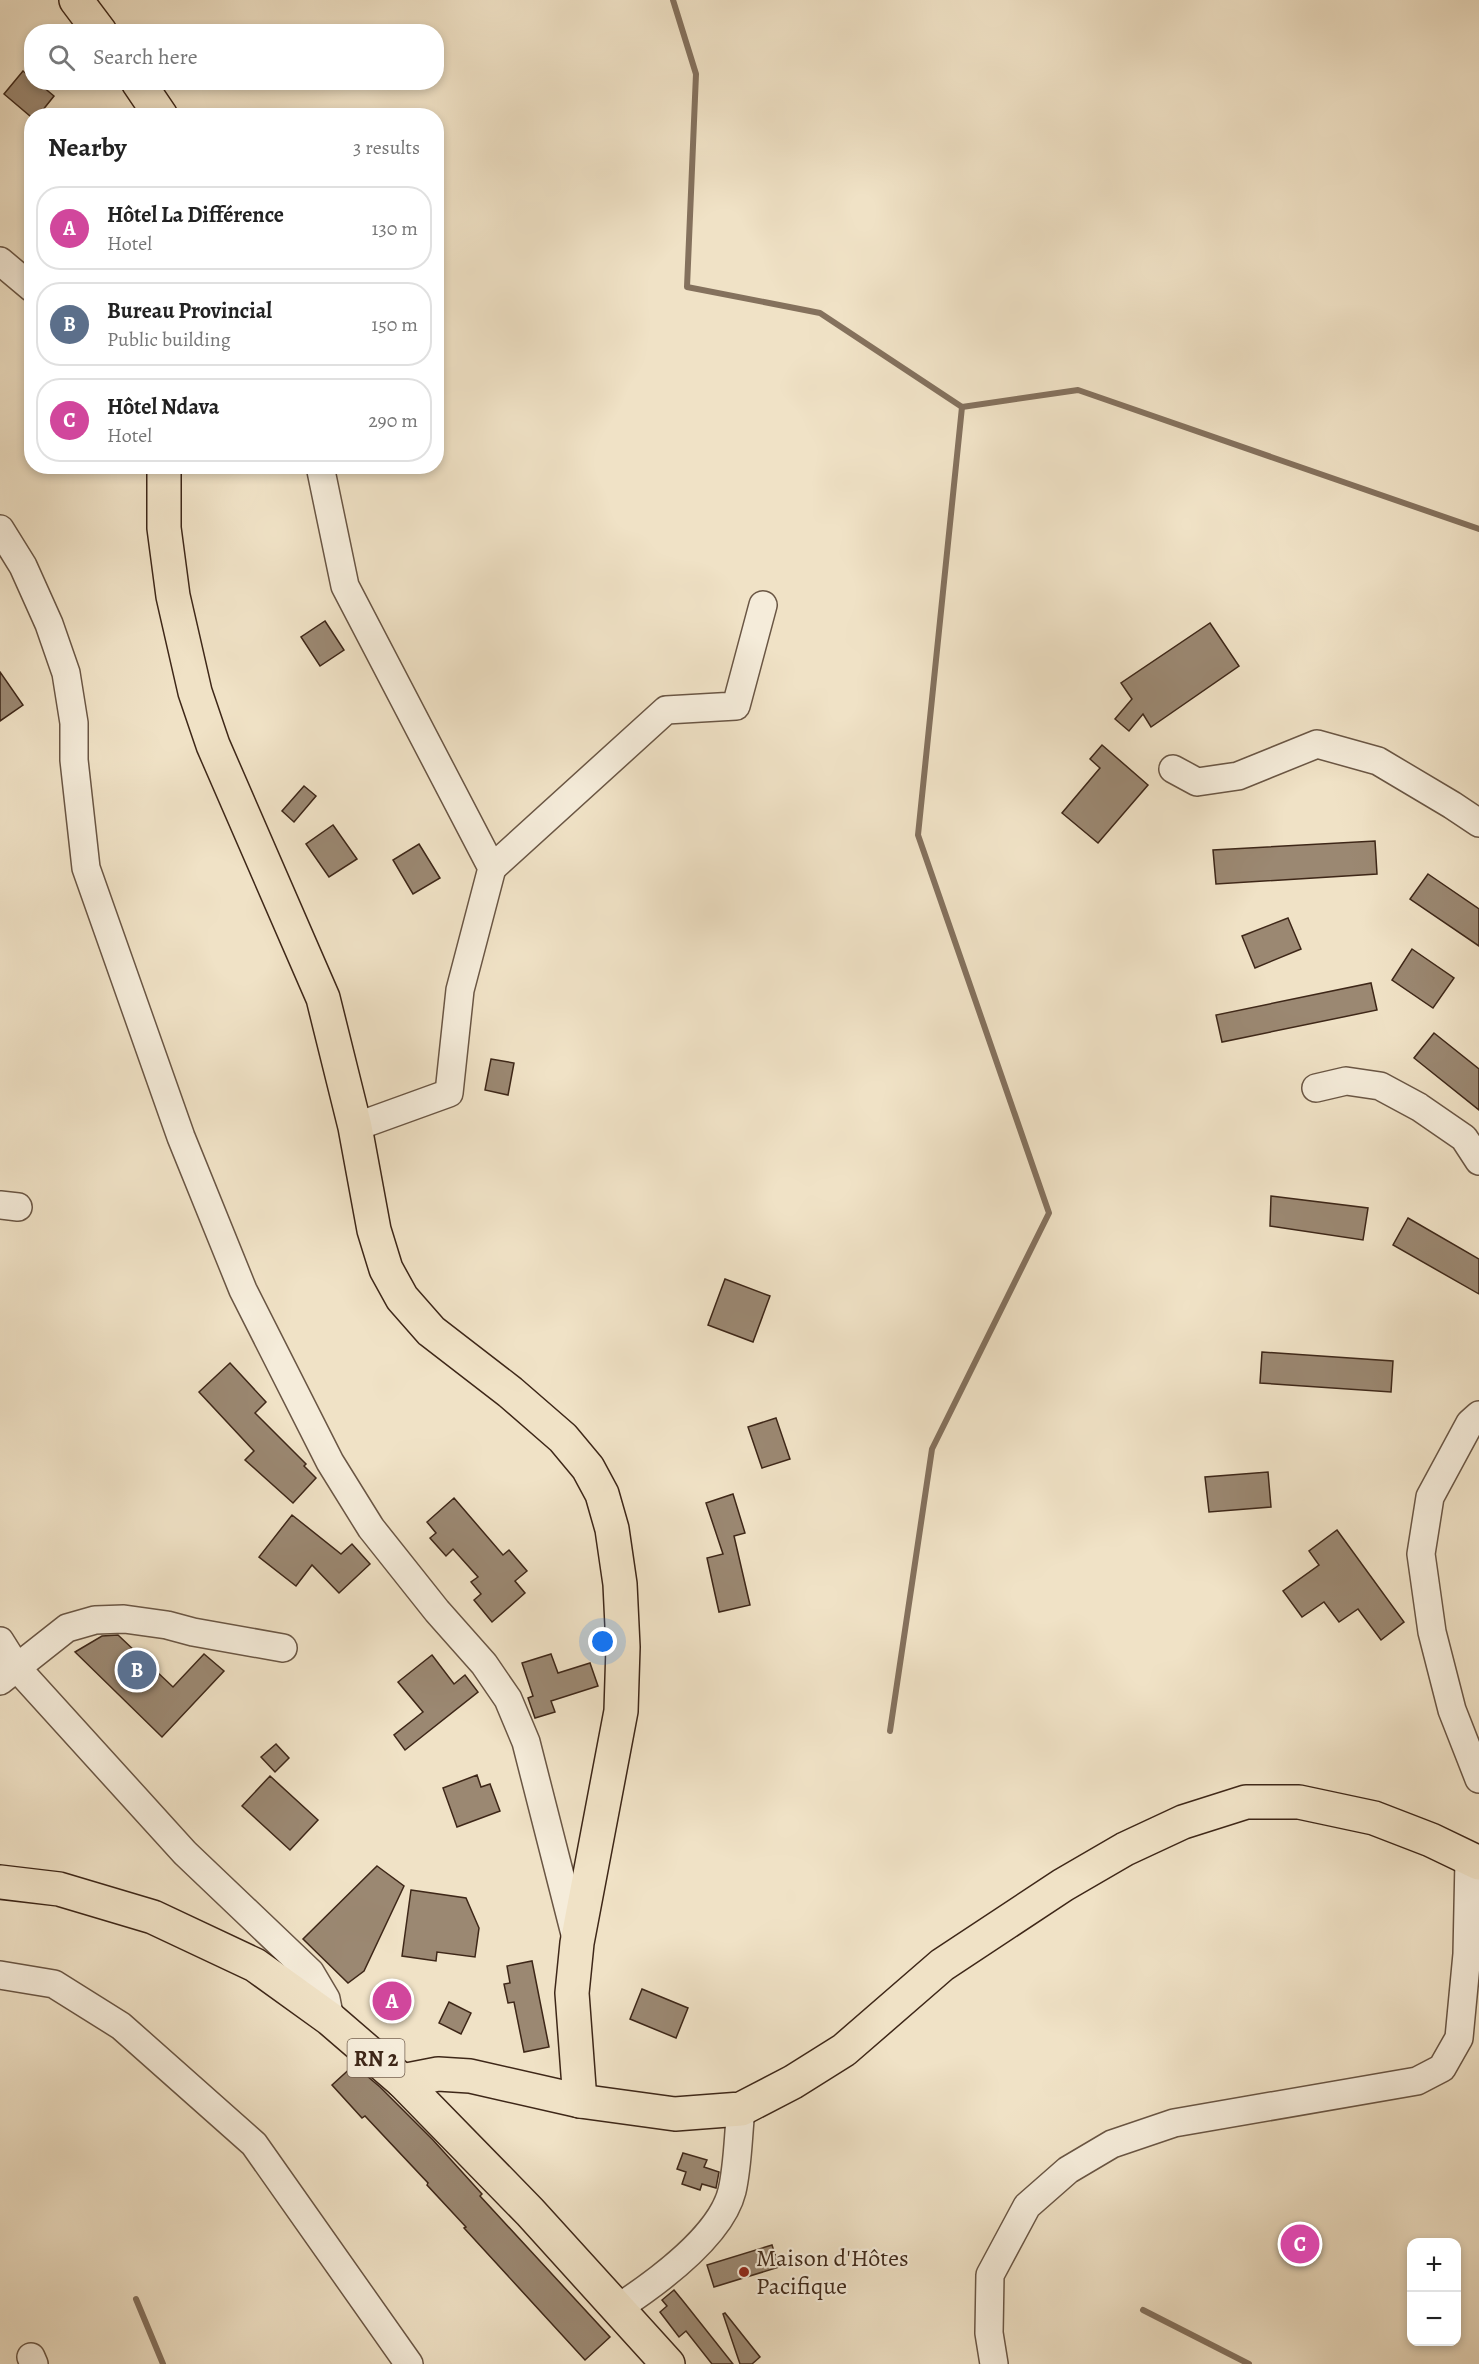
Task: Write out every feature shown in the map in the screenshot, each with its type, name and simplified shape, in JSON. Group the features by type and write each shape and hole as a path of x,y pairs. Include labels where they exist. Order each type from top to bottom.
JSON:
{"main road":[{"path":"76,0 94,24"},
{"path":"143,90 156,108"},
{"path":"162,474 164,528 173,596 195,692 213,745 323,998 355,1127 374,1230 386,1269 402,1298 431,1331 510,1392 563,1438 588,1468 602,1494 612,1529 620,1595 621,1711 577,1943 572,1993 580,2101"},
{"path":"402,2081 438,2074 470,2076 580,2101 675,2114 741,2109 793,2082 844,2050 942,1965 1054,1891 1125,1849 1183,1822 1246,1802 1299,1802 1374,1818 1431,1840 1474,1862"},
{"name":"RN 2","path":"0,1882 59,1889 153,1917 255,1965 330,2019 402,2081 530,2212 668,2364"}],"street":[{"path":"0,261 24,281"},
{"path":"322,474 345,586 492,868"},
{"path":"0,529 23,566 49,624 66,673 74,723 74,760 86,868 181,1137 243,1290 330,1462 371,1528 437,1611 484,1664 508,1699 526,1742 577,1943"},
{"path":"355,1127 449,1093 460,990 492,868 666,710 736,706 763,605"},
{"path":"1173,769 1197,782 1238,776 1317,744 1378,761 1479,823"},
{"path":"1316,1088 1346,1081 1380,1086 1419,1107 1464,1138 1479,1161"},
{"path":"1479,1415 1470,1423 1430,1497 1421,1554 1432,1632 1452,1710 1479,1779"},
{"path":"9,1674 67,1628 95,1620 123,1619 167,1625 283,1648"},
{"path":"0,1641 9,1674 185,1853 310,1972 326,1999 330,2019"},
{"path":"994,2364 989,2333 990,2275 1027,2206 1068,2170 1112,2144 1174,2123 1417,2081 1442,2068 1459,2038 1474,1862"},
{"path":"0,1975 54,1984 121,2026 254,2144 408,2364"},
{"path":"618,2308 657,2282 723,2216 732,2191 741,2109"}],"building":[{"path":"23,71 24,90 47,90 54,96 44,108 24,108 24,111 4,94"},
{"path":"325,621 344,650 320,666 301,637"},
{"path":"1210,623 1239,666 1151,727 1143,714 1129,731 1115,719 1132,699 1121,683"},
{"path":"0,672 23,705 0,721"},
{"path":"1102,745 1148,785 1098,843 1062,813 1100,768 1090,759"},
{"path":"304,786 316,796 294,822 282,811"},
{"path":"333,825 357,859 329,877 306,844"},
{"path":"1375,841 1377,874 1216,884 1213,850"},
{"path":"419,844 440,878 413,894 393,860"},
{"path":"1428,874 1479,909 1479,946 1410,899"},
{"path":"1288,918 1301,949 1255,968 1242,936"},
{"path":"1412,949 1454,978 1433,1008 1392,980"},
{"path":"1371,983 1377,1010 1222,1042 1216,1015"},
{"path":"1434,1033 1479,1069 1479,1110 1414,1058"},
{"path":"491,1059 514,1063 508,1095 485,1090"},
{"path":"1271,1196 1368,1208 1363,1240 1270,1226"},
{"path":"1408,1218 1479,1259 1479,1294 1393,1245"},
{"path":"725,1279 770,1296 753,1342 708,1325"},
{"path":"1262,1352 1393,1361 1391,1392 1260,1383"},
{"path":"230,1363 266,1402 255,1413 306,1464 304,1466 316,1478 293,1503 245,1460 254,1451 199,1392"},
{"path":"776,1418 790,1459 762,1468 748,1427"},
{"path":"1268,1472 1271,1507 1209,1512 1205,1477"},
{"path":"733,1494 745,1533 734,1536 750,1605 719,1612 707,1558 723,1554 706,1503"},
{"path":"454,1498 503,1555 509,1550 527,1571 515,1581 525,1593 492,1622 474,1600 481,1594 471,1582 478,1577 453,1549 446,1556 430,1538 436,1533 427,1522"},
{"path":"292,1515 341,1554 352,1544 370,1564 339,1593 312,1565 296,1586 259,1557"},
{"path":"1337,1530 1404,1622 1381,1640 1358,1609 1339,1622 1324,1602 1302,1617 1283,1591 1319,1565 1309,1551"},
{"path":"118,1635 173,1687 204,1654 224,1671 162,1737 75,1652 102,1636"},
{"path":"551,1654 558,1673 590,1663 598,1686 551,1701 555,1712 535,1718 528,1698 533,1696 522,1663"},
{"path":"432,1655 454,1684 465,1675 478,1692 405,1750 394,1735 423,1712 398,1682"},
{"path":"276,1744 289,1758 275,1772 261,1757"},
{"path":"477,1775 481,1787 490,1784 500,1811 457,1827 443,1788"},
{"path":"270,1776 318,1820 290,1850 242,1806"},
{"path":"377,1866 404,1886 364,1971 348,1983 303,1939"},
{"path":"411,1890 466,1898 479,1928 475,1957 437,1952 436,1961 402,1956"},
{"path":"532,1961 549,2047 524,2052 514,2002 508,2003 504,1984 510,1983 507,1966"},
{"path":"642,1989 688,2008 676,2038 630,2019"},
{"path":"449,2002 471,2013 461,2034 439,2023"},
{"path":"354,2065 380,2087 433,2140 482,2194 480,2196 610,2337 585,2360 464,2228 466,2227 427,2185 428,2183 365,2116 362,2118 332,2085"},
{"path":"683,2153 707,2160 704,2167 719,2172 716,2188 702,2184 700,2190 682,2184 686,2172 677,2169"},
{"path":"772,2245 779,2267 714,2287 707,2265"},
{"path":"674,2290 733,2364 712,2364 686,2331 679,2337 660,2312 667,2306 662,2300"},
{"path":"725,2313 760,2357 752,2364 740,2364 723,2314"}],"waterway":[{"path":"673,0 696,74 687,287 820,313 962,407 1078,390 1479,529"},
{"path":"890,1731 932,1449 1049,1213 918,835 962,407"},
{"path":"136,2299 163,2364"},
{"path":"1143,2310 1249,2364"}],"place":[{"name":"Bureau Provincial","path":"137,1670"},
{"name":"Hôtel La Différence","path":"392,2001"},
{"name":"Hôtel Ndava","path":"1300,2244"},
{"name":"Maison d'Hôtes Pacifique","path":"744,2272"}]}
